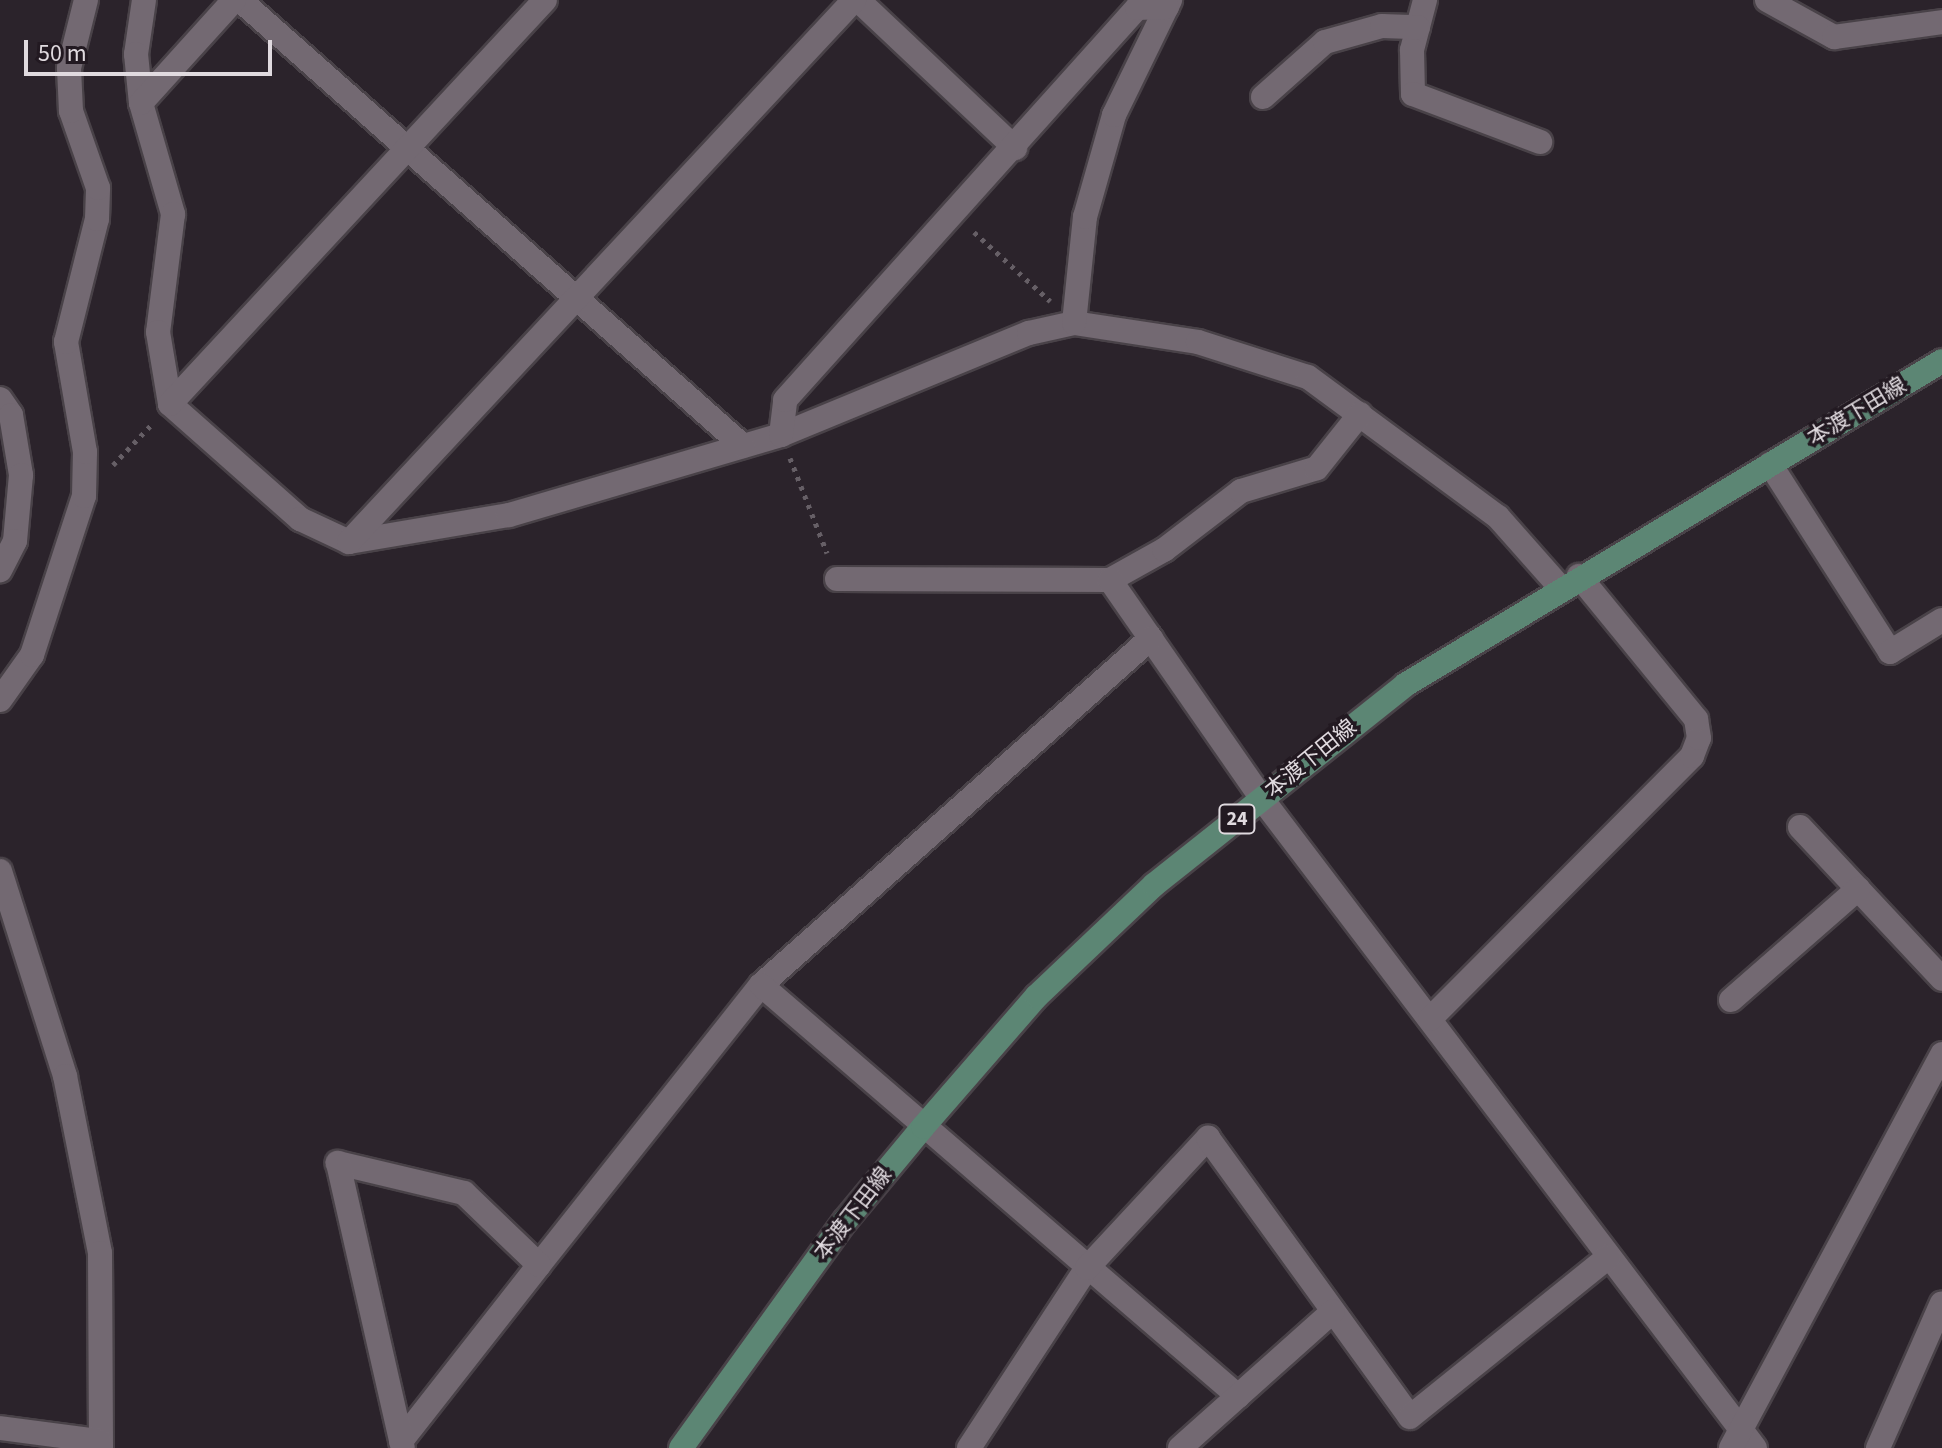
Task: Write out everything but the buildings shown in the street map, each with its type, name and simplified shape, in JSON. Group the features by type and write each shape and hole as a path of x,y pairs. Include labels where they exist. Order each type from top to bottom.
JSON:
{"main road":[{"name":"本渡下田線","path":"681,1448 845,1221 923,1127 1037,996 1154,885 1405,685 1570,582 1942,361"}],"street":[{"path":"0,700 32,655 84,496 85,452 66,342 97,219 98,188 71,111 69,68 86,0"},
{"path":"144,0 136,54 141,103 173,214 158,332 170,404 300,519 349,542 509,515 781,435 1029,333 1074,323 1257,356 1308,377 1498,517 1570,582 1696,719 1699,738 1692,756 1430,1019"},
{"path":"141,103 234,0"},
{"path":"240,0 743,446"},
{"path":"170,404 545,0"},
{"path":"349,542 856,0 1015,148"},
{"path":"1425,0 1418,27 1413,94 1540,142"},
{"path":"1767,0 1834,37 1942,22"},
{"path":"781,435 785,400 1015,148 1137,8 1168,4"},
{"path":"1074,323 1085,217 1114,115 1168,4"},
{"path":"1263,97 1325,42 1382,26 1418,27"},
{"path":"0,399 11,415 21,475 15,541 0,570"},
{"path":"837,579 1110,580 1164,550 1241,491 1317,468 1360,414"},
{"path":"1770,464 1890,652 1942,620"},
{"path":"1110,580 1262,799 1608,1257 1742,1442 1942,1054"},
{"path":"402,1445 539,1265 761,985 1151,638"},
{"path":"1800,827 1942,979"},
{"path":"0,871 65,1076 100,1253 100,1445 0,1428"},
{"path":"1731,1000 1858,889"},
{"path":"761,985 1238,1396"},
{"path":"969,1448 1087,1268 1208,1138 1410,1417 1608,1257"},
{"path":"402,1445 338,1163 464,1193 539,1265"},
{"path":"1878,1448 1942,1303"},
{"path":"1180,1448 1333,1311"}],"path":[{"path":"955,214 1074,323"},
{"path":"84,496 170,404"},
{"path":"781,435 837,579"}]}
